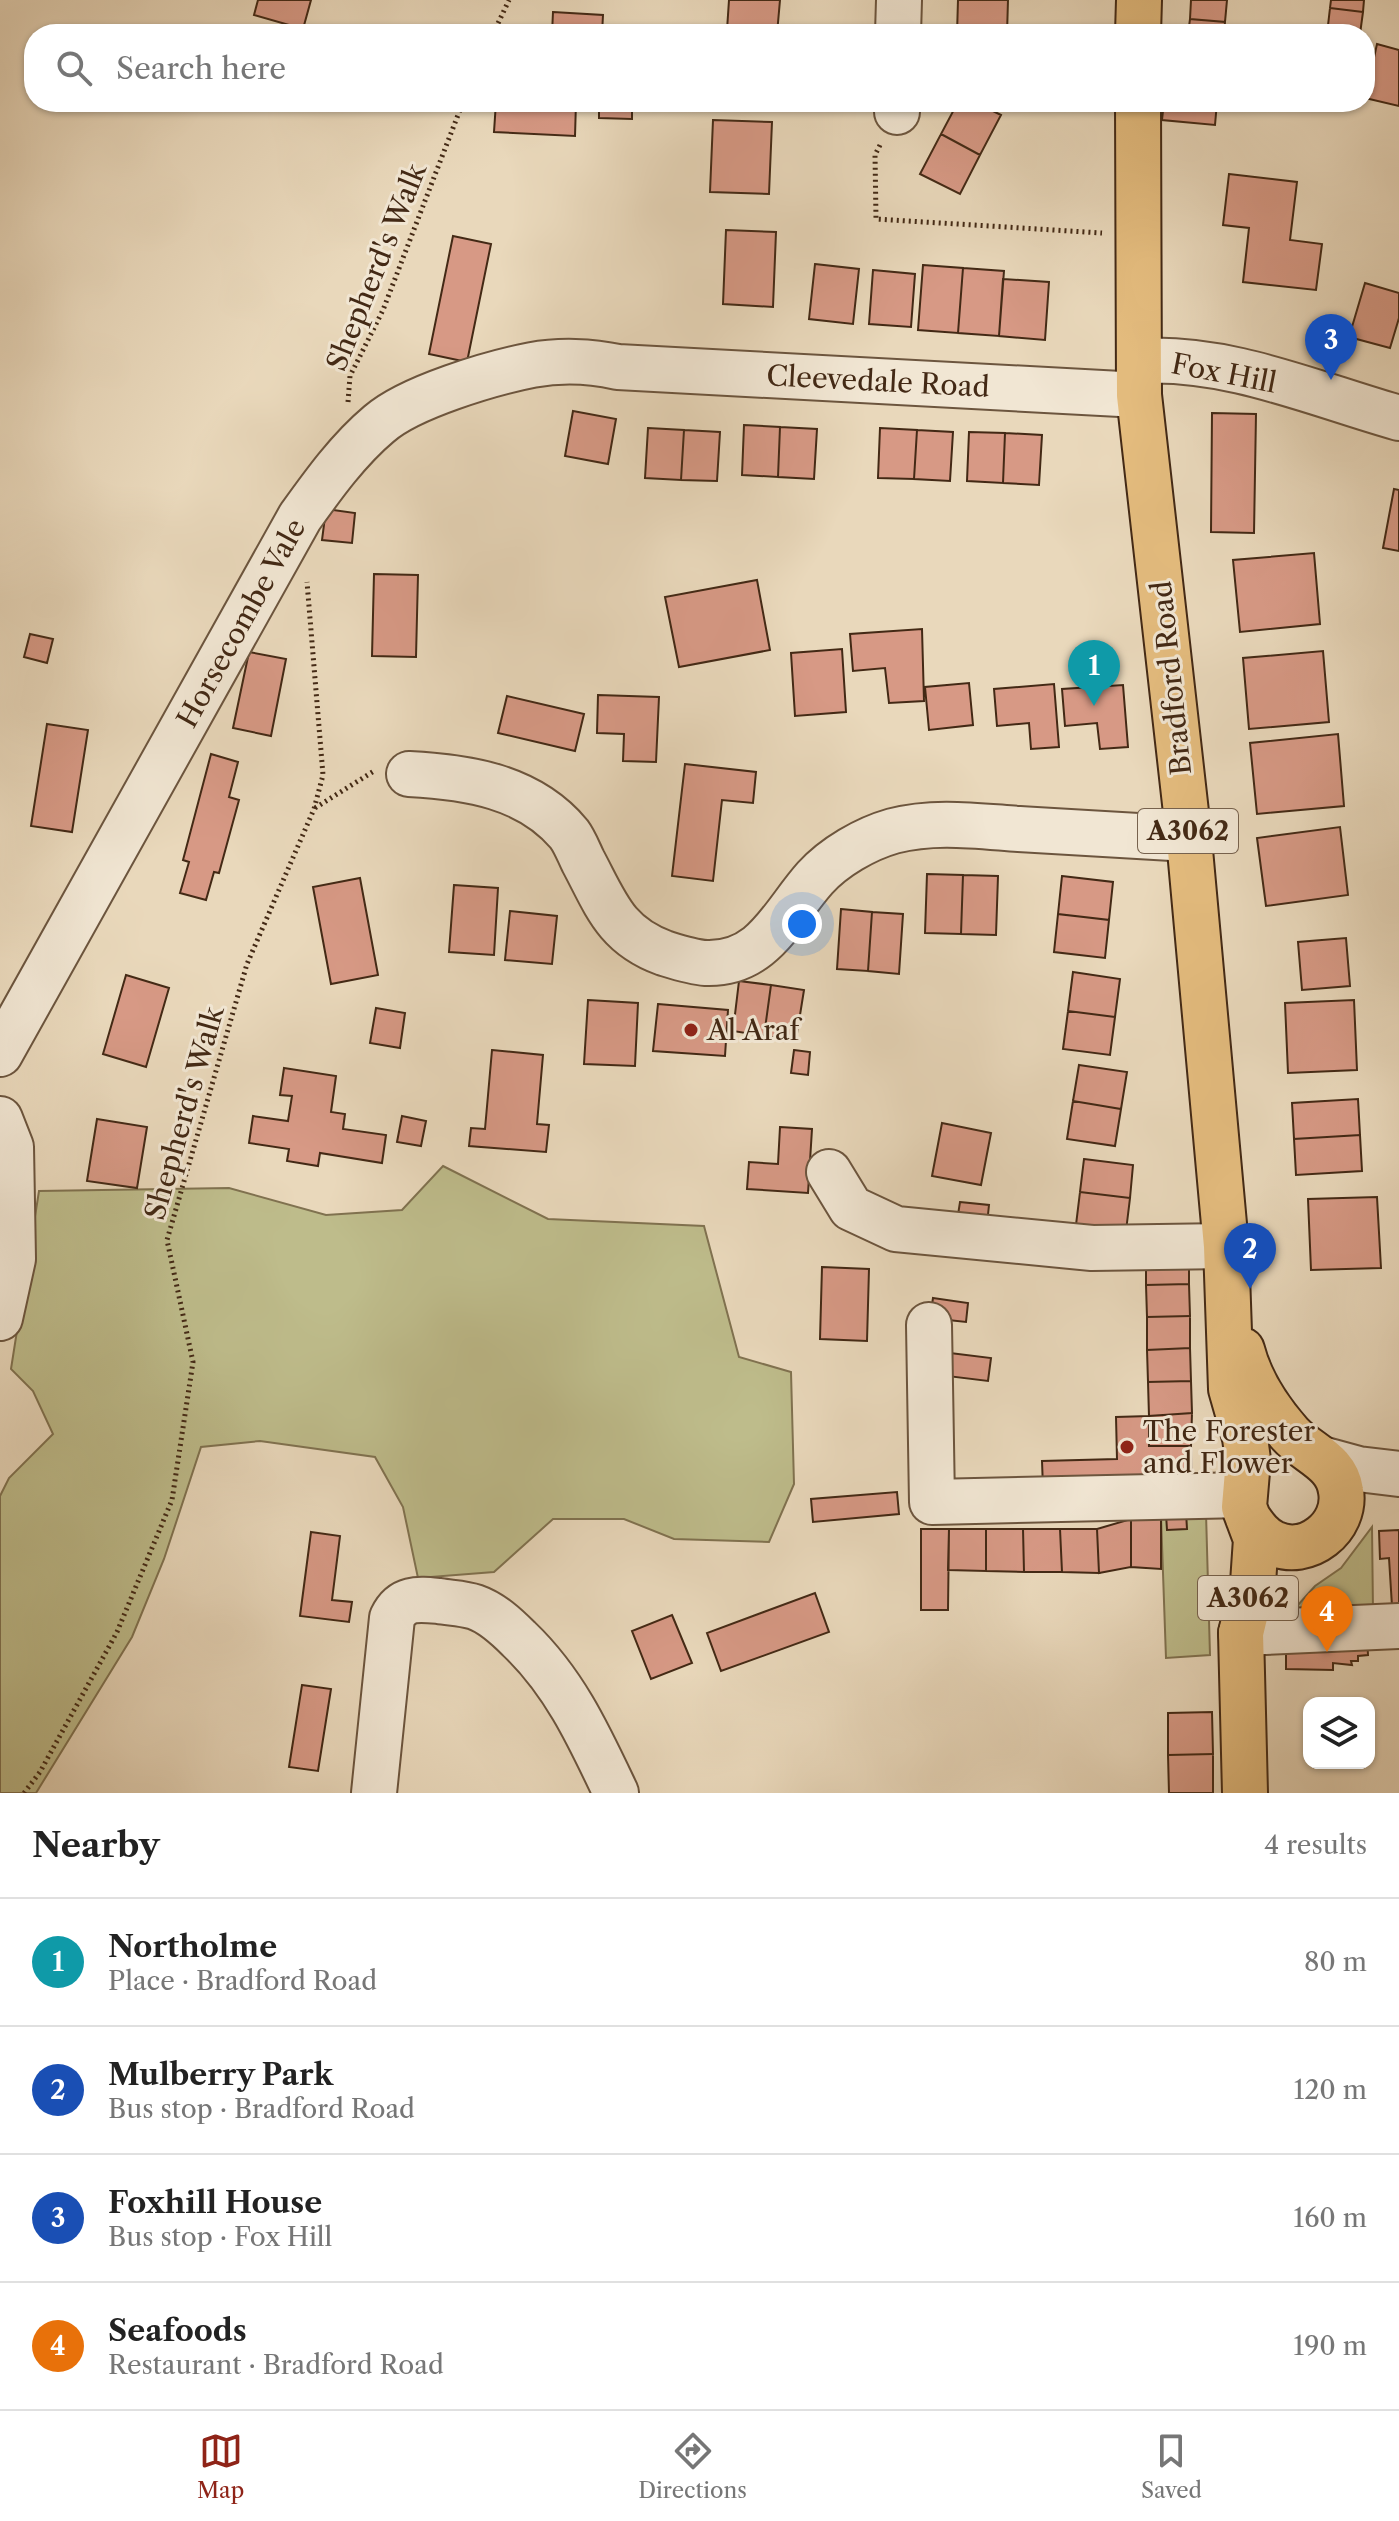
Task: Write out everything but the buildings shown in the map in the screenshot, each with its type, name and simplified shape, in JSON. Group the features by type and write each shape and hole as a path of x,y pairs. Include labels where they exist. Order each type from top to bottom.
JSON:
{"main road":[{"path":"1138,24 1139,0"},
{"name":"Bradford Road","path":"1138,112 1139,378 1189,839 1226,1246 1231,1389 1245,1438 1248,1460 1245,1499 1256,1539 1241,1681 1245,1793"},
{"name":"Bradford Road","path":"1230,1301 1245,1363 1255,1385 1291,1435 1317,1455 1338,1479 1342,1494 1341,1511 1273,1588 1245,1633"},
{"path":"1245,1499 1255,1466 1269,1455 1295,1449 1317,1455"},
{"name":"A3062","path":"1245,1499 1258,1533 1276,1544 1320,1535"}],"street":[{"path":"898,24 899,0"},
{"name":"Horsecombe Vale","path":"0,1054 300,517 352,451 380,423 398,411 464,384 534,365 596,362 618,367"},
{"name":"Fox Hill","path":"1139,378 1202,363 1234,369 1399,418"},
{"name":"Cleevedale Road","path":"618,367 1139,378"},
{"path":"409,774 450,776 500,786 539,807 569,835 617,924 642,945 704,963 731,960 759,948 777,930 815,878 838,858 891,831 937,824 1189,839"},
{"path":"0,1119 11,1147 13,1204 13,1259 0,1318"},
{"path":"829,1172 851,1208 896,1229 1092,1248 1226,1246"},
{"path":"929,1325 932,1502 1245,1499"},
{"path":"1317,1455 1358,1469 1399,1474"},
{"path":"1320,1535 1363,1504 1399,1490"},
{"path":"374,1793 392,1618 397,1607 412,1600 477,1608 506,1626 561,1686 616,1793"},
{"path":"1245,1633 1399,1626"}],"path":[{"path":"498,24 509,0"},
{"name":"Shepherd's Walk","path":"352,451 348,405 350,376 383,310 459,112"},
{"path":"895,112 875,155 876,219 1137,235"},
{"name":"Shepherd's Walk","path":"24,1793 40,1772 117,1632 172,1500 193,1362 167,1240 247,964 314,809 323,775 307,576"},
{"path":"314,809 388,762 409,774"}],"shaded area":[{"path":"443,1166 548,1219 704,1226 739,1357 791,1372 794,1484 769,1542 674,1539 624,1519 553,1519 494,1572 418,1578 403,1507 375,1457 260,1441 201,1447 164,1559 132,1637 36,1793 0,1793 0,1496 9,1478 53,1434 33,1391 11,1369 39,1191 229,1188 326,1215 402,1210"},
{"path":"1206,1513 1210,1655 1166,1658 1161,1516"},
{"path":"1372,1527 1373,1611 1288,1616 1315,1586 1341,1568"}],"place":[{"name":"Foxhill House","path":"1331,380"},
{"name":"Northolme","path":"1094,706"},
{"name":"Al Araf","path":"691,1030"},
{"name":"Mulberry Park","path":"1250,1289"},
{"name":"The Forester and Flower","path":"1127,1447"},
{"name":"Seafoods","path":"1327,1652"}]}
